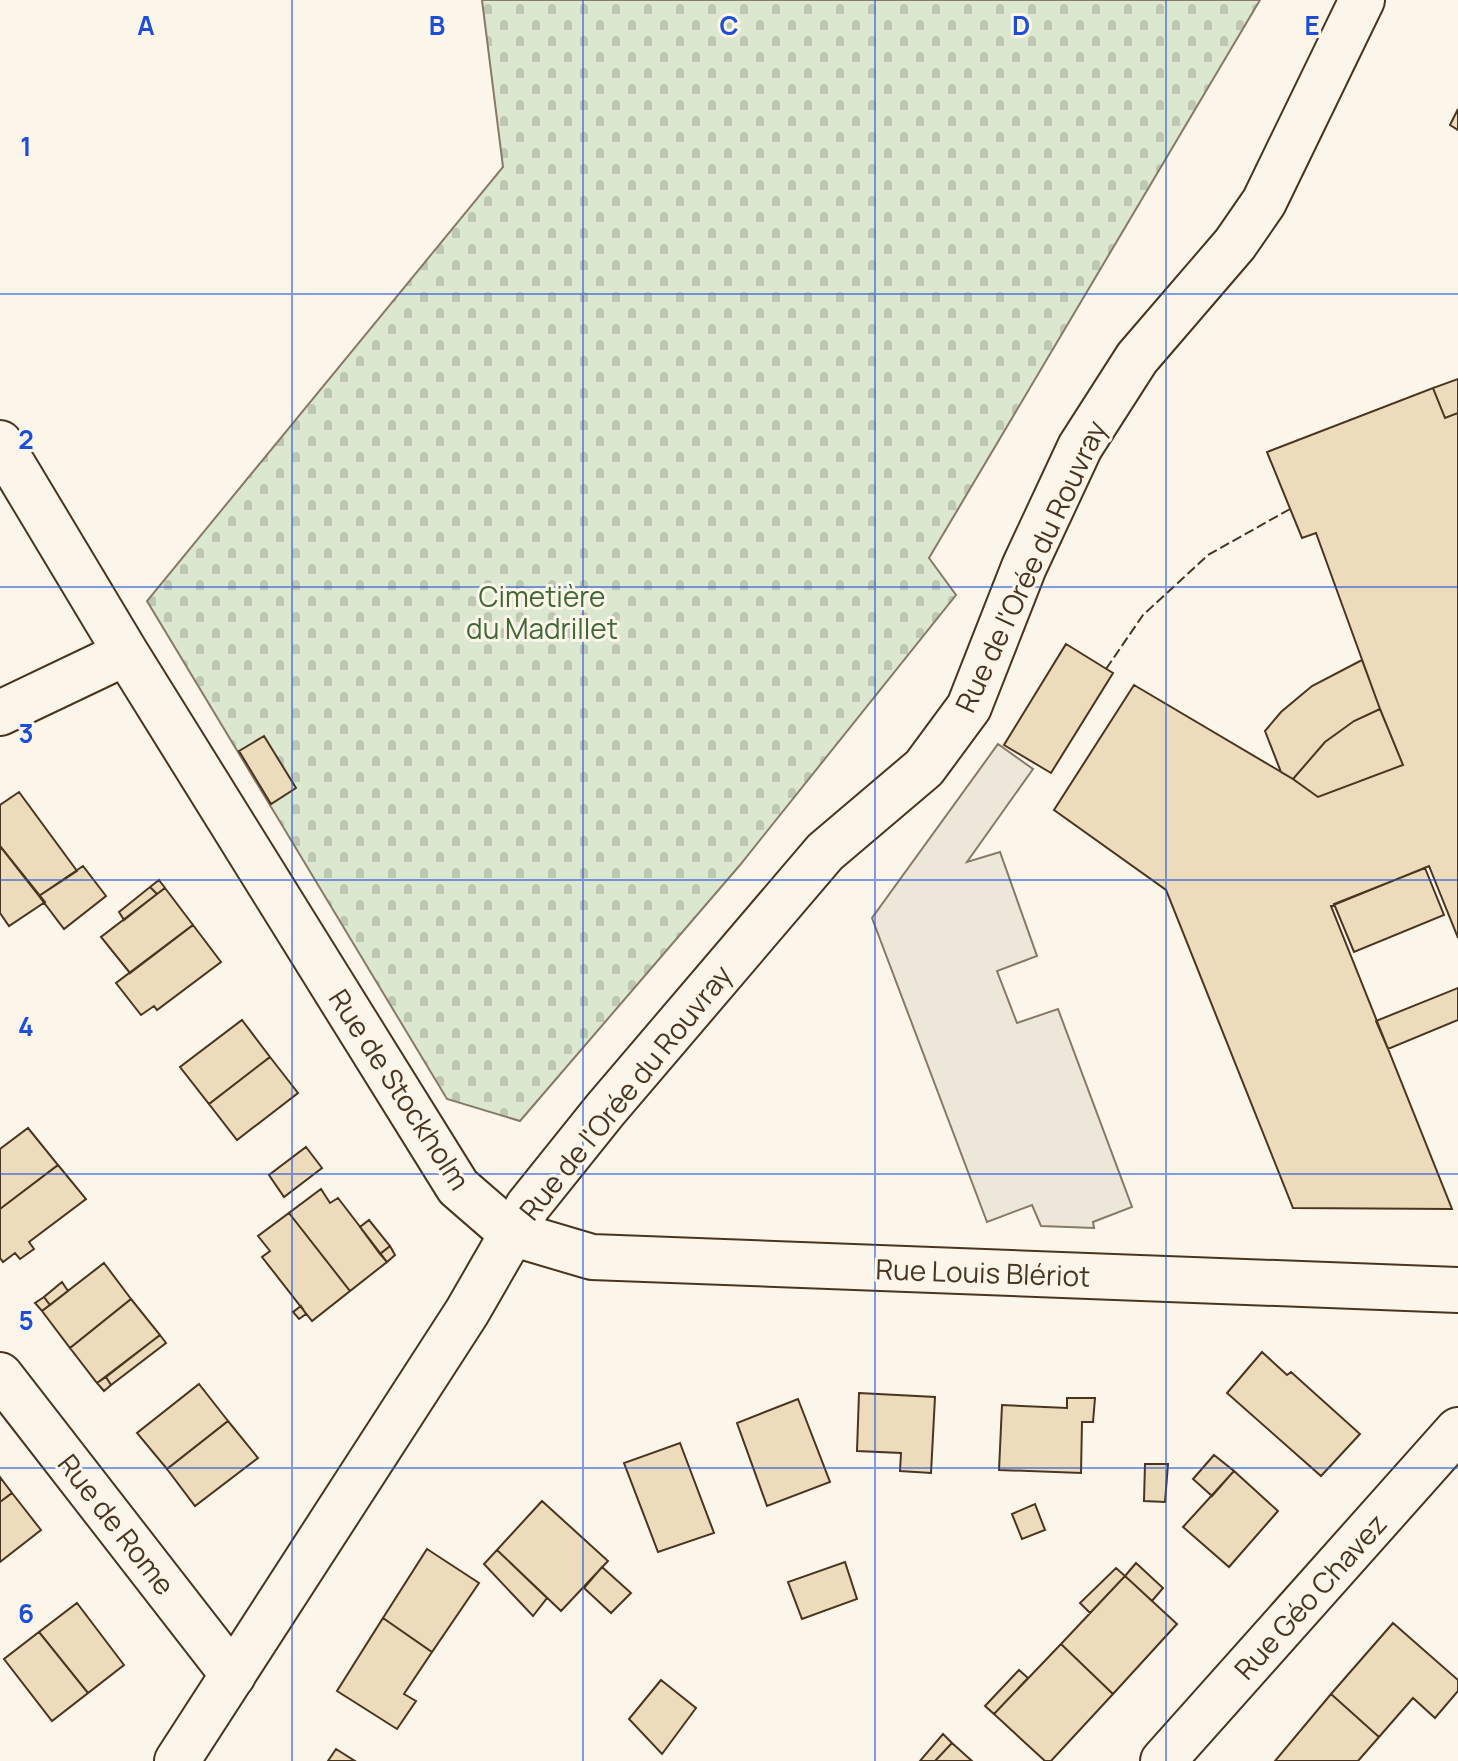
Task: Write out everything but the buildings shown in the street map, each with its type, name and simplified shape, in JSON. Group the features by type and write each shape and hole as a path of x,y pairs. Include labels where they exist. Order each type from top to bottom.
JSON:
{"street":[{"name":"Rue de l'Orée du Rouvray","path":"511,1233 528,1206 605,1110 825,852 924,768 969,707 1024,567 1080,447 1137,358 1235,244 1264,202 1362,0"},
{"name":"Rue de Stockholm","path":"0,443 126,653 458,1187 511,1233"},
{"path":"0,713 126,653"},
{"name":"Rue Louis Blériot","path":"511,1233 592,1257 1458,1290"},
{"path":"177,1761 467,1312 511,1233"},
{"name":"Rue de Rome","path":"0,1375 233,1675"},
{"name":"Rue Géo Chavez","path":"1163,1761 1458,1430"}],"green space":[{"name":"Cimetière du Madrillet","path":"482,0 1260,0 929,558 956,595 740,865 520,1121 447,1099 147,601 503,167"}],"shaded area":[{"path":"998,744 1033,769 967,862 1000,852 1037,956 997,971 1017,1023 1058,1009 1132,1207 1093,1222 1094,1228 1041,1226 1032,1205 987,1222 872,918"}],"fence":[{"path":"1106,669 1143,615 1208,555 1290,509"}]}
